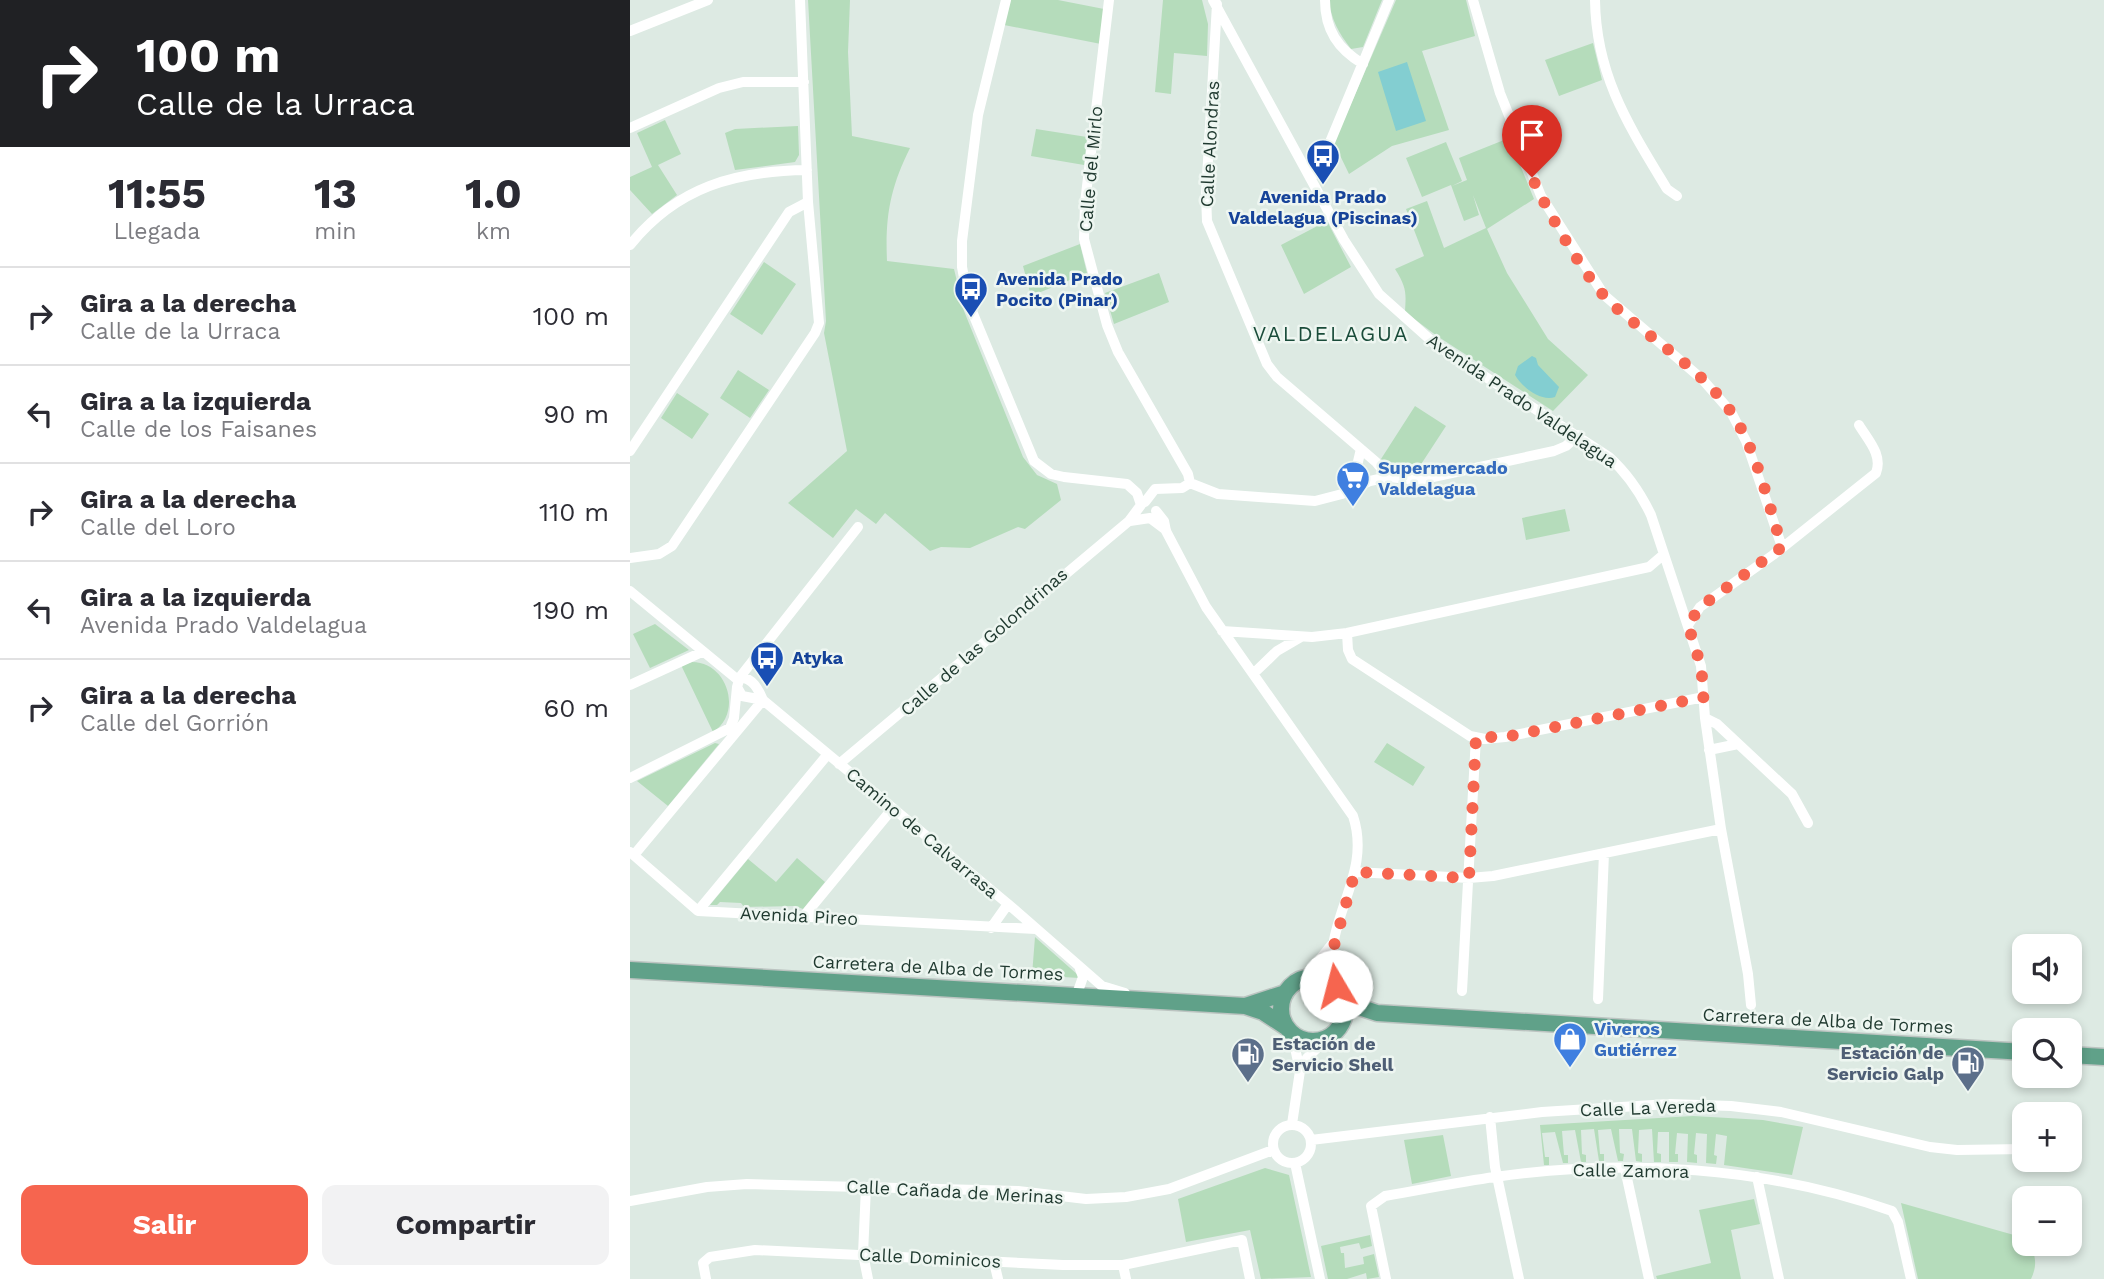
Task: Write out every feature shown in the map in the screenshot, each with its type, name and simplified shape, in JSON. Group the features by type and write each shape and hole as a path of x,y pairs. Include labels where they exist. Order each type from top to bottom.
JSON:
{"main road":[{"name":"Carretera de Alba de Tormes","path":"630,970 1077,994 1244,1006 1263,1012 1289,1030"},
{"path":"1317,977 1339,991 1345,1005 1341,1025 1327,1038 1313,1041 1289,1030 1282,1016 1285,993 1295,983 1304,978 1317,977"},
{"name":"Carretera de Alba de Tormes","path":"1339,991 1359,1007 1377,1013 2012,1051"},
{"name":"Carretera de Alba de Tormes","path":"1244,1006 1285,993"},
{"name":"Carretera de Alba de Tormes","path":"1341,1025 1377,1013"},
{"path":"2082,1056 2104,1057"}],"street":[{"path":"630,31 708,0"},
{"path":"630,558 659,554 672,546 815,333 818,323 808,202 800,0"},
{"path":"1006,0 978,116 973,150 962,241 963,275 968,304 1034,461 1051,474 1127,484 1137,493 1147,510 1164,521 1166,531 1206,607 1353,816 1358,838 1355,872 1332,944 1330,960 1339,991"},
{"name":"Calle del Mirlo","path":"1109,0 1085,203 1084,239 1113,340 1188,474 1190,483"},
{"path":"1325,0 1325,11 1333,36 1348,55 1363,64"},
{"path":"1310,178 1318,171 1389,0"},
{"path":"1473,0 1500,93 1541,196 1604,295 1703,380 1731,412 1755,465 1782,547"},
{"path":"1595,0 1595,30 1612,91 1622,115 1667,189 1677,196"},
{"name":"Avenida Prado Valdelagua","path":"1216,2 1362,270 1391,307 1435,344 1609,457 1632,480 1651,515 1701,666 1709,750 1751,1005"},
{"name":"Calle Alondras","path":"1216,2 1207,221 1267,364 1277,377 1376,462 1388,477"},
{"path":"1215,37 1234,34"},
{"path":"630,128 719,88 743,82 804,82"},
{"path":"1304,166 1324,155"},
{"path":"630,245 660,214 710,185 742,175 807,170"},
{"path":"630,451 789,212 808,202"},
{"path":"1688,625 1700,607 1876,473 1879,466 1878,456 1859,425"},
{"path":"1190,483 1218,494 1301,501 1331,497 1370,481 1388,477 1419,480 1539,454 1566,446 1578,435"},
{"path":"1351,491 1361,449"},
{"name":"Calle de las Golondrinas","path":"839,765 1129,521 1147,510 1156,489 1182,488 1190,483"},
{"path":"732,730 738,681 858,527"},
{"path":"1223,631 1301,637 1347,633 1649,567 1663,555"},
{"path":"1649,567 1673,579"},
{"path":"630,591 738,681 742,696 759,697"},
{"path":"1680,600 1700,607"},
{"path":"1347,633 1348,650 1352,659 1452,725 1476,737 1505,737 1704,697"},
{"path":"1276,634 1280,649"},
{"path":"1253,674 1280,649 1301,637"},
{"path":"630,685 702,652"},
{"path":"738,681 747,678 756,685 759,697"},
{"path":"759,697 632,853 698,911 828,754"},
{"name":"Camino de Calvarrasa","path":"759,697 1008,904 1102,986 1145,999"},
{"path":"1705,718 1738,744 1792,794 1808,823"},
{"path":"630,778 732,730"},
{"path":"1462,991 1476,737"},
{"path":"1709,750 1738,744"},
{"path":"804,916 892,808"},
{"path":"1355,872 1469,878 1721,828"},
{"path":"1598,999 1604,853"},
{"path":"990,928 1008,904"},
{"name":"Avenida Pireo","path":"698,911 1036,929"},
{"path":"1304,978 1332,944"},
{"path":"1077,994 1083,977 1080,968"},
{"path":"1289,1030 1300,1071"},
{"path":"1293,1124 1300,1071 1307,1058 1327,1038"},
{"name":"Calle La Vereda","path":"1311,1140 1490,1117 1670,1104 1731,1106 1804,1116 1930,1147 1957,1150 2012,1149"},
{"path":"1490,1117 1497,1177 1519,1279"},
{"path":"1293,1124 1304,1129 1311,1140 1308,1155 1295,1163 1285,1162 1273,1150 1272,1141 1278,1130 1293,1124"},
{"name":"Calle Cañada de Merinas","path":"630,1201 707,1187 747,1184 1018,1191 1086,1199 1126,1197 1169,1189 1273,1150"},
{"path":"1295,1163 1320,1279"},
{"path":"1625,1169 1649,1279"},
{"name":"Calle Zamora","path":"1386,1279 1371,1206 1385,1196 1497,1177 1625,1169 1757,1177 1892,1211 1898,1222 1911,1279"},
{"path":"1757,1177 1779,1279"},
{"path":"866,1187 863,1254 868,1279"},
{"name":"Calle Dominicos","path":"706,1279 703,1263 710,1257 755,1250 995,1262 1123,1265 1242,1240 1250,1279"},
{"path":"995,1262 998,1279"},
{"path":"1123,1265 1126,1279"}],"green space":[{"path":"808,0 850,0 848,52 852,136 910,148 890,203 887,261 954,269 964,311 1023,457 1037,475 1057,484 1061,500 1025,529 1018,527 970,548 941,547 930,551 885,513 876,524 856,509 833,538 788,503 847,451 824,333 826,321"},
{"path":"1010,0 1058,0 1104,9 1101,44 1004,25"},
{"path":"1163,0 1202,0 1208,24 1207,56 1174,53 1171,94 1155,92"},
{"path":"1329,0 1382,0 1363,47 1351,49 1339,32"},
{"path":"1396,0 1466,0 1475,36 1422,51 1449,130 1392,146 1349,174 1334,143"},
{"path":"1593,43 1602,80 1559,96 1545,60"},
{"path":"665,120 681,154 658,165 677,195 652,214 630,190 630,177 652,167 637,133"},
{"path":"798,126 799,155 795,162 735,170 725,133 735,129"},
{"path":"1036,129 1087,137 1084,165 1031,156"},
{"path":"1509,138 1534,199 1487,229 1507,273 1548,339 1588,375 1553,411 1437,336 1405,312 1405,290 1395,269 1424,256 1406,209 1427,201 1444,248 1486,228 1473,195 1479,215 1464,221 1451,185 1422,197 1406,158 1446,142 1462,181 1452,186 1467,180 1459,158"},
{"path":"1327,221 1351,267 1304,294 1281,245"},
{"path":"1080,244 1087,273 1031,296 1023,266"},
{"path":"764,262 796,284 762,335 730,314"},
{"path":"1159,273 1169,302 1114,324 1105,293"},
{"path":"738,370 769,390 750,418 720,398"},
{"path":"677,393 709,414 692,439 661,418"},
{"path":"1415,406 1446,426 1416,472 1406,472 1393,468 1381,459"},
{"path":"1565,509 1570,531 1526,540 1522,518"},
{"path":"655,624 689,650 650,668 633,634"},
{"path":"692,662 715,670 727,690 727,713 722,724 713,732 681,665"},
{"path":"715,743 719,744 668,806 637,781"},
{"path":"1387,743 1425,767 1413,786 1374,762"},
{"path":"797,858 825,882 803,909 795,906 744,907 741,903 720,902 710,905 748,859 776,882"},
{"path":"1035,937 1078,975 1079,978 1032,975"},
{"path":"1693,1116 1763,1120 1803,1127 1792,1175 1724,1165 1727,1136 1716,1134 1716,1164 1706,1163 1707,1134 1696,1133 1694,1154 1697,1155 1697,1163 1687,1162 1688,1134 1677,1133 1675,1154 1678,1154 1678,1162 1669,1162 1669,1132 1658,1132 1657,1153 1661,1154 1661,1162 1654,1162 1652,1129 1639,1130 1638,1153 1642,1154 1642,1162 1636,1161 1632,1129 1619,1129 1623,1161 1618,1161 1611,1129 1598,1130 1600,1154 1604,1154 1604,1161 1599,1161 1594,1129 1581,1130 1582,1154 1586,1155 1586,1162 1581,1162 1575,1130 1562,1131 1564,1155 1568,1155 1568,1163 1563,1163 1555,1132 1542,1133 1545,1157 1549,1157 1549,1165 1544,1165 1540,1125"},
{"path":"1443,1135 1451,1176 1412,1184 1404,1140"},
{"path":"1265,1168 1289,1175 1311,1277 1261,1279 1250,1230 1186,1242 1178,1199"},
{"path":"1754,1199 1760,1224 1731,1230 1741,1279 1657,1279 1656,1276 1711,1263 1699,1210"},
{"path":"1901,1203 2012,1234 2012,1256 2034,1256 2035,1266 2031,1279 1918,1279"},
{"path":"1370,1235 1372,1246 1361,1249 1359,1243 1340,1247 1341,1253 1344,1253 1345,1268 1364,1264 1363,1257 1374,1254 1379,1277 1367,1279 1366,1273 1347,1279 1328,1279 1321,1246"}],"water":[{"path":"1407,62 1426,121 1396,131 1378,72"},
{"path":"1532,356 1559,387 1555,397 1544,397 1532,392 1515,375 1518,366"}],"place":[{"name":"Avenida Prado Valdelagua (Piscinas)","path":"1323,186"},
{"name":"Avenida Prado Pocito (Pinar)","path":"971,319"},
{"name":"Supermercado Valdelagua","path":"1353,508"},
{"name":"Atyka","path":"767,688"},
{"name":"Viveros Gutiérrez","path":"1570,1069"},
{"name":"Estación de Servicio Shell","path":"1248,1084"},
{"name":"Estación de Servicio Galp","path":"1968,1093"}],"district":[{"name":"VALDELAGUA","path":"1331,334"}],"route":[{"path":"1336,986 1330,960 1332,944 1355,872 1469,878 1476,737 1505,737 1704,697 1701,666 1688,625 1700,607 1782,547 1755,465 1731,412 1703,380 1604,295 1541,196 1532,177"}]}
